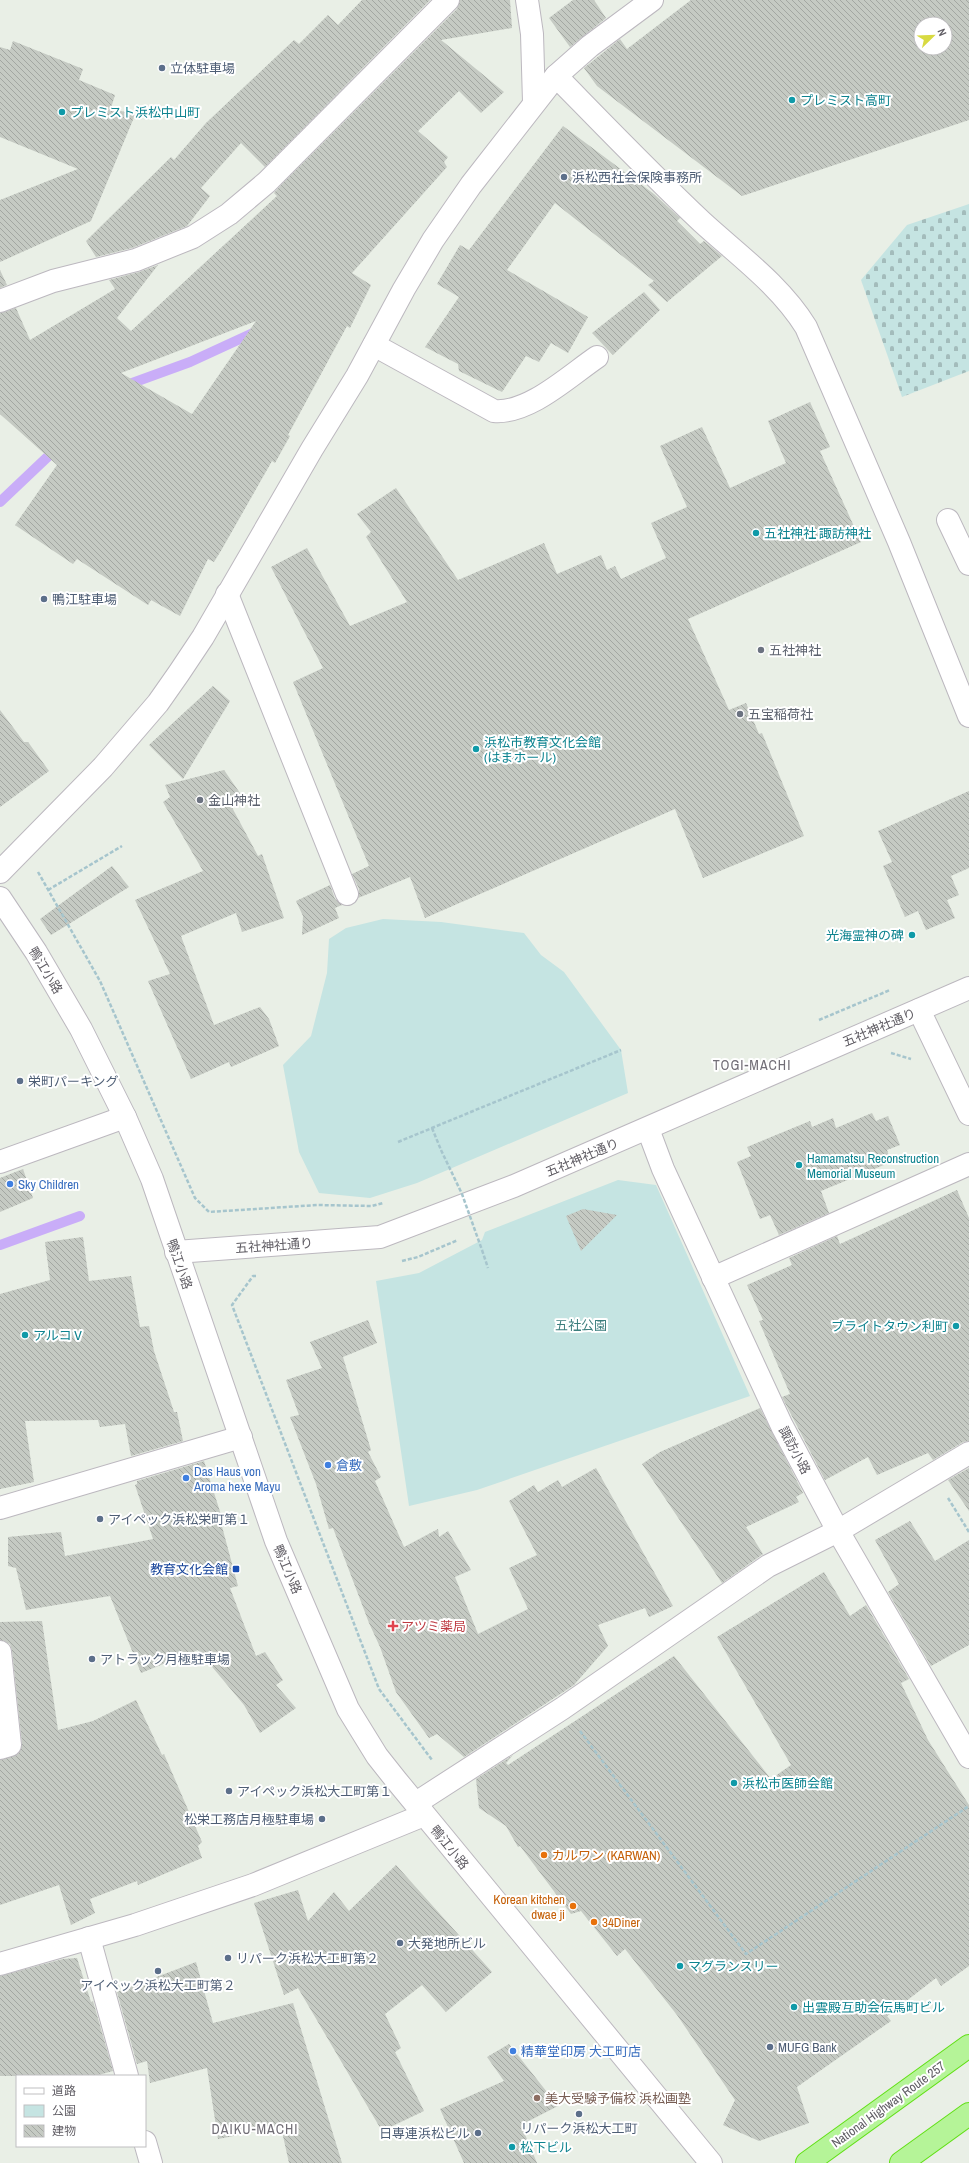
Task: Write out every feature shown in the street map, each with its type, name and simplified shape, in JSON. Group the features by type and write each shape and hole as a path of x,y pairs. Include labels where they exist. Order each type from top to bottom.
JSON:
{"highway":[{"name":"National Highway Route 257","path":"807,2163 969,2046"},
{"path":"901,2163 969,2114"}],"street":[{"path":"0,301 54,281 136,260 193,237 229,214 272,177 331,119 414,32 448,0"},
{"path":"527,0 532,34 534,102"},
{"path":"0,872 103,767 158,703 203,637 374,345 404,289 433,240 471,185 534,102 556,76 590,46 652,0"},
{"path":"556,76 702,222 781,294 797,313 806,327 899,542 969,716"},
{"path":"374,345 494,411 505,412 533,402 597,357"},
{"path":"948,520 969,564"},
{"path":"227,594 347,894"},
{"name":"鴨江小路","path":"0,898 6,920 36,952 81,1029 125,1117 152,1179 276,1541 348,1709 377,1756 424,1815 711,2163"},
{"name":"五社神社通り","path":"176,1252 380,1237 514,1186 648,1129 969,988"},
{"path":"919,1010 969,1114"},
{"path":"0,1162 125,1117"},
{"name":"諏訪小路","path":"648,1129 662,1170 782,1426 838,1531 969,1757"},
{"path":"713,1278 969,1164"},
{"path":"0,1508 241,1437"},
{"path":"0,1964 135,1925 253,1885 424,1815 416,1803 563,1708 768,1566 838,1531 932,1473 969,1453"},
{"path":"0,1652 10,1745 0,1748"},
{"path":"88,1938 127,2075"},
{"path":"146,2146 151,2163"}],"path":[{"path":"48,890 122,846"},
{"path":"35,866 100,981 195,1198 209,1212 317,1205 372,1206 387,1202"},
{"path":"398,1142 621,1050"},
{"path":"884,1051 918,1061"},
{"path":"432,1128 462,1194 488,1268"},
{"path":"452,1179 459,1176"},
{"path":"475,1233 482,1230"},
{"path":"399,1262 418,1257 461,1239"},
{"path":"261,1276 253,1276 232,1305 379,1689 434,1763"},
{"path":"932,1473 969,1532"},
{"path":"563,1708 746,1954 969,1806"}],"green space":[{"path":"969,204 969,371 902,397 861,280 907,225"},
{"path":"383,919 441,922 524,933 541,955 564,972 621,1050 628,1093 417,1183 370,1198 319,1193 299,1152 283,1065 311,1036 327,973 329,939 346,928"},
{"name":"五社公園","path":"618,1180 656,1185 750,1396 477,1490 409,1506 376,1281 419,1273 482,1240 485,1232"}],"building":[{"path":"362,0 430,0 265,167 241,143 201,188 210,196 187,226 132,248 96,257 86,241 171,157 174,160 206,123 294,40 299,44 328,15 338,25"},
{"path":"460,0 510,0 512,28 441,40 504,92 481,113 459,91 418,131 448,157 444,162 447,167 352,273 371,285 350,328 347,326 288,435 290,436 275,463 272,461 214,562 208,559 180,616 151,600 148,605 77,559 73,564 15,525 57,465 0,414 0,313 16,308 30,340 115,289 109,280 158,265 117,318 131,331 277,196 274,193 282,184 457,9","holes":["256,321 192,414 121,373"]},
{"path":"573,0 594,0 606,18 570,47 549,18"},
{"name":"プレミスト高町","path":"691,0 969,0 969,120 742,196 597,86 584,68 620,39 627,49"},
{"name":"プレミスト浜松中山町","path":"13,41 83,69 79,80 115,95 111,108 135,115 91,221 0,262 0,200 78,169 0,137 0,47 10,50"},
{"path":"563,126 654,194 680,218 677,221 700,244 704,241 722,256 667,302 648,285 654,281 555,203 507,270 588,317 568,353 551,343 539,362 526,356 502,392 459,371 458,364 425,347 459,297 437,284 460,245 469,250"},
{"path":"0,270 7,285 0,288"},
{"path":"644,292 660,310 613,355 592,333"},
{"path":"810,402 830,447 820,451 861,542 688,619 729,710 746,703 759,734 762,733 804,836 703,878 675,809 425,918 410,877 358,898 359,889 352,874 369,866 293,682 323,668 271,567 307,548 350,626 407,602 366,537 371,532 357,514 396,488 458,580 544,543 557,574 601,555 607,570 615,566 621,579 666,558 651,523 687,507 660,446 702,427 730,488 786,463 768,421"},
{"path":"213,686 230,701 183,779 149,745"},
{"path":"0,710 24,742 28,742 49,771 0,807"},
{"path":"224,770 242,796 228,800 258,856 262,854 284,918 242,932 236,913 181,936 214,1025 260,1007 269,1019 279,1046 231,1067 229,1062 191,1079 148,981 170,974 135,900 203,871 163,802 170,797 165,785"},
{"path":"969,791 969,868 951,876 959,895 947,900 955,918 926,930 918,911 905,917 883,866 892,862 878,831"},
{"path":"112,866 129,887 51,935 40,919"},
{"path":"330,885 335,899 342,905 335,908 339,918 302,935 303,916 296,901"},
{"path":"872,1113 876,1121 888,1116 900,1145 887,1150 891,1162 821,1191 829,1213 779,1235 770,1215 760,1219 737,1162 751,1156 747,1147 810,1121 812,1127 833,1118 836,1128"},
{"path":"23,1169 33,1198 0,1212 0,1178"},
{"path":"957,1190 969,1218 969,1441 963,1442 933,1460 928,1453 877,1475 868,1457 825,1480 782,1397 790,1394 759,1321 763,1320 747,1285 792,1265 789,1258 837,1236 840,1244"},
{"path":"583,1209 617,1215 581,1251 566,1216"},
{"path":"83,1237 89,1281 131,1276 140,1327 149,1326 154,1351 174,1412 177,1412 183,1441 131,1456 125,1424 100,1427 98,1420 25,1421 34,1482 0,1489 0,1294 50,1280 45,1242"},
{"path":"368,1320 377,1343 343,1357 371,1450 368,1452 381,1477 375,1481 404,1547 438,1529 439,1537 448,1531 471,1570 455,1577 478,1634 528,1609 509,1568 537,1555 509,1501 534,1485 538,1492 558,1480 562,1487 596,1468 673,1606 649,1617 645,1608 598,1625 608,1646 574,1685 464,1757 437,1734 429,1738 396,1692 380,1647 369,1623 333,1528 329,1529 316,1484 290,1417 299,1415 286,1380 322,1368 310,1342"},
{"path":"760,1408 803,1493 796,1497 799,1502 746,1527 763,1554 722,1583 642,1464 660,1452"},
{"path":"204,1461 222,1518 220,1519 238,1586 230,1588 256,1656 265,1652 283,1680 276,1685 296,1708 260,1733 244,1705 198,1650 141,1673 110,1596 26,1610 16,1568 8,1566 8,1537 61,1532 65,1556 153,1539 135,1485 137,1484 137,1481"},
{"path":"969,1468 969,1511 948,1480"},
{"path":"910,1521 935,1561 969,1540 969,1645 931,1666 888,1592 899,1584 875,1540"},
{"path":"824,1572 850,1616 866,1605 909,1679 901,1683 928,1740 969,1805 969,1966 941,1986 936,1978 887,2016 891,2021 797,2087 809,2123 759,2141 723,2125 735,2100 677,2015 625,1949 617,1956 581,1911 571,1914 520,1846 518,1847 506,1826 479,1808 476,1779 513,1755 506,1763 508,1765 674,1656 771,1779 791,1765 717,1637"},
{"path":"42,1621 58,1730 93,1721 136,1700 162,1755 164,1754 202,1842 198,1846 202,1858 138,1885 137,1881 90,1899 95,1913 71,1925 59,1885 0,1905 0,1760 18,1754 22,1744 12,1651 10,1644 0,1640 0,1622"},
{"path":"396,1865 492,1972 446,2012 422,1985 385,2014 401,2048 395,2052 424,2111 382,2131 298,1988 284,1995 254,1903 298,1890 308,1921 334,1892 349,1911"},
{"path":"77,1958 91,2002 93,2001 113,2071 99,2075 0,2076 0,1976 63,1959"},
{"path":"196,1962 213,2023 293,2003 342,2163 289,2163 281,2127 218,2139 207,2068 150,2083 147,2061 137,2064 117,1992"},
{"name":"日専連浜松ビル","path":"509,2044 558,2106 521,2125 537,2163 464,2163 440,2109 504,2081 487,2057"}],"waterway":[{"path":"124,386 190,362 253,333"},
{"path":"0,502 58,447"},
{"path":"0,1245 80,1216"}],"place":[{"name":"立体駐車場","path":"162,68"},
{"name":"プレミスト高町","path":"792,100"},
{"name":"プレミスト浜松中山町","path":"62,112"},
{"name":"浜松西社会保険事務所","path":"564,177"},
{"name":"五社神社 諏訪神社","path":"756,533"},
{"name":"鴨江駐車場","path":"44,599"},
{"name":"五社神社","path":"761,650"},
{"name":"五宝稲荷社","path":"740,714"},
{"name":"浜松市教育文化会館 (はまホール)","path":"476,749"},
{"name":"金山神社","path":"200,800"},
{"name":"光海霊神の碑","path":"912,935"},
{"name":"栄町パーキング","path":"20,1081"},
{"name":"Hamamatsu Reconstruction Memorial Museum","path":"799,1165"},
{"name":"Sky Children","path":"10,1184"},
{"name":"ブライトタウン利町","path":"956,1326"},
{"name":"アルコⅤ","path":"25,1335"},
{"name":"倉敷","path":"328,1465"},
{"name":"Das Haus von Aroma hexe Mayu","path":"186,1478"},
{"name":"アイペック浜松栄町第１","path":"100,1519"},
{"name":"教育文化会館","path":"236,1569"},
{"name":"アツミ薬局","path":"393,1626"},
{"name":"アトラック月極駐車場","path":"92,1659"},
{"name":"浜松市医師会館","path":"734,1783"},
{"name":"アイペック浜松大工町第１","path":"229,1791"},
{"name":"松栄工務店月極駐車場","path":"322,1819"},
{"name":"カルワン (KARWAN)","path":"544,1855"},
{"name":"Korean kitchen dwae ji","path":"573,1906"},
{"name":"34Diner","path":"594,1922"},
{"name":"大発地所ビル","path":"400,1943"},
{"name":"リパーク浜松大工町第２","path":"228,1958"},
{"name":"マグランスリー","path":"680,1966"},
{"name":"アイペック浜松大工町第２","path":"158,1971"},
{"name":"出雲殿互助会伝馬町ビル","path":"794,2007"},
{"name":"MUFG Bank","path":"770,2047"},
{"name":"精華堂印房 大工町店","path":"513,2051"},
{"name":"美大受験予備校 浜松画塾","path":"537,2098"},
{"name":"リパーク浜松大工町","path":"579,2114"},
{"name":"日専連浜松ビル","path":"478,2133"},
{"name":"松下ビル","path":"512,2147"}],"district":[{"name":"TOGI-MACHI","path":"752,1065"},
{"name":"DAIKU-MACHI","path":"255,2129"}]}
